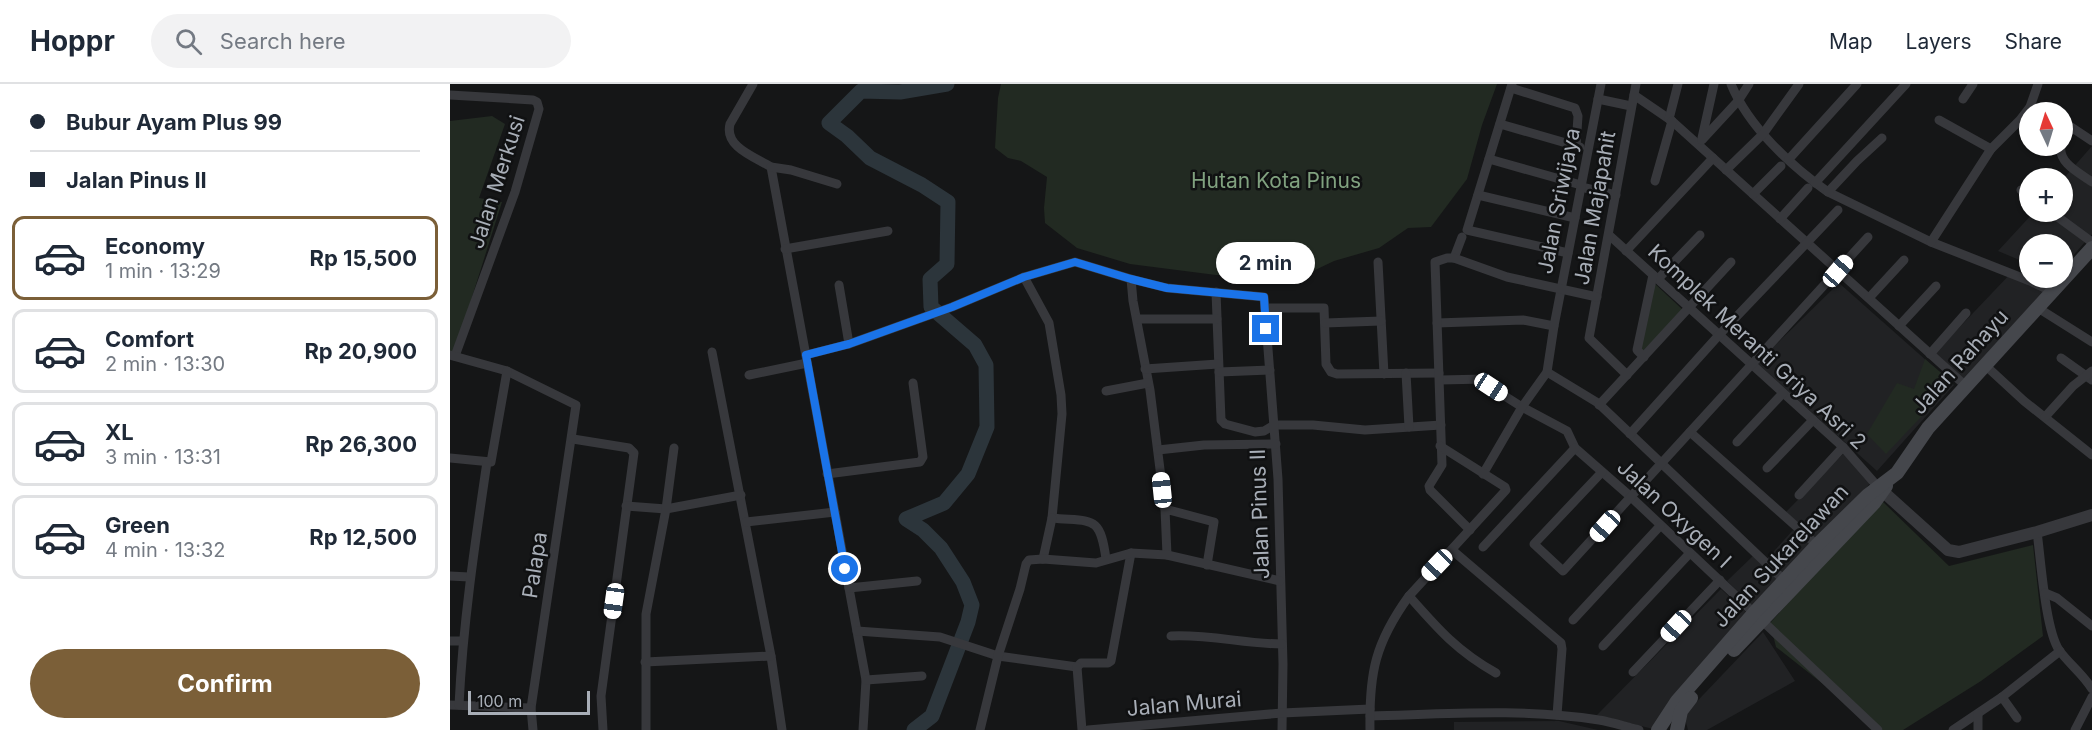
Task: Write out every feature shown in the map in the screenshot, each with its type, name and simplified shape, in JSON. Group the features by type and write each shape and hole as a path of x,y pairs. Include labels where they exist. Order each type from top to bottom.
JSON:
{"main road":[{"name":"Jalan Rahayu","path":"1883,486 1897,473 1928,428 2091,251"},
{"name":"Jalan Sukarelawan","path":"1677,730 1678,718 1685,705 1757,617 1784,580 1817,545 1883,486"},
{"name":"Jalan Sukarelawan","path":"1658,730 1677,701 1757,617 1874,503 1883,486"}],"street":[{"path":"753,84 730,124 728,131 734,145 771,167 791,170 837,184"},
{"name":"Jalan Sriwijaya","path":"1547,372 1601,84"},
{"name":"Jalan Majapahit","path":"1627,375 1589,338 1636,84"},
{"path":"1655,181 1678,84"},
{"path":"1701,143 1714,84"},
{"path":"1731,84 1738,101 1763,134 1812,186 1931,242 2030,280 2053,292"},
{"path":"1701,143 1738,101 1749,84"},
{"path":"1726,170 1763,134 1799,84"},
{"path":"1789,159 1857,84"},
{"path":"1963,99 1973,84"},
{"path":"2032,102 2038,84"},
{"path":"1780,219 1903,85"},
{"path":"1454,258 1478,195 1511,86 1575,108 1578,116 1576,146"},
{"name":"Jalan Merkusi","path":"450,95 533,100 537,102 539,109 515,192 453,356"},
{"path":"1634,95 1701,143 1726,170 1966,387"},
{"path":"1598,99 1631,106"},
{"path":"1939,120 1991,148"},
{"path":"1931,242 1991,148 2019,121"},
{"path":"1500,124 1588,150"},
{"path":"2073,128 2092,141"},
{"path":"1828,192 1857,160 1882,138"},
{"path":"2062,156 2092,182"},
{"path":"1626,251 1713,158"},
{"path":"1489,159 1616,195"},
{"path":"1753,194 1781,166"},
{"path":"771,167 866,680 863,730"},
{"path":"1478,195 1575,218"},
{"path":"1630,434 1719,335 1838,210"},
{"path":"2061,222 2091,251"},
{"path":"785,249 888,231"},
{"path":"1464,234 1568,253"},
{"name":"Komplek Meranti Griya Asri 2","path":"1609,235 1883,486"},
{"path":"1644,357 1637,350 1655,277 1700,235"},
{"path":"1525,537 1564,571 1868,237"},
{"path":"1470,530 1430,490 1429,486 1442,465 1435,262 1454,258 1507,277 1597,297"},
{"path":"1869,298 1904,260"},
{"path":"749,375 806,359 952,307 1024,277 1078,262 1167,288 1216,292 1222,422 1255,432 1264,431 1274,425 1313,425 1365,430 1441,425"},
{"path":"1378,262 1384,374"},
{"path":"1599,405 1731,262"},
{"path":"1024,277 1049,323 1061,395 1061,435 1052,518 1043,559"},
{"path":"1131,279 1158,450 1165,510 1167,555"},
{"path":"839,285 849,344"},
{"path":"1899,326 1936,286"},
{"name":"Jalan Pinus II","path":"1216,292 1264,298 1278,479 1282,730"},
{"path":"1265,308 1324,308 1326,364 1331,372 1337,374 1406,373 1485,379 1489,386 1522,408"},
{"path":"2038,308 2092,342"},
{"path":"1930,354 1966,313"},
{"path":"1138,319 1217,319"},
{"path":"1437,323 1523,320 1554,326"},
{"path":"1325,323 1381,321"},
{"path":"712,352 771,656 782,730"},
{"path":"453,356 507,371 469,577 455,705 531,708"},
{"path":"2045,417 2073,386 2090,376 2061,358"},
{"path":"1986,366 2024,401 2092,455"},
{"path":"1144,369 1270,370"},
{"name":"Palapa","path":"507,371 576,405 573,439 531,708 533,730"},
{"path":"1483,474 1522,408 1547,372 1599,405 1784,580"},
{"path":"1406,373 1409,427"},
{"path":"827,474 920,462 923,457 914,383"},
{"path":"1106,391 1148,383"},
{"path":"1737,442 1782,393"},
{"name":"Jalan Oxygen I","path":"1522,408 1567,432 1575,448 1631,497 1878,730"},
{"path":"1767,468 1813,420"},
{"path":"1690,432 1817,545"},
{"path":"573,439 628,448 634,453 601,696 603,730"},
{"path":"1158,450 1276,444"},
{"path":"1370,730 1376,657 1385,635 1408,596 1506,490 1505,487 1440,446"},
{"path":"1799,495 1843,447"},
{"path":"646,730 646,614 666,509 674,448"},
{"path":"1483,547 1575,448"},
{"path":"450,458 489,462"},
{"path":"1534,544 1602,472"},
{"name":"Jalan Sukarelawan","path":"1883,486 1948,550 1959,552 1974,550 2092,515"},
{"path":"626,506 666,509 741,495"},
{"path":"1165,510 1214,522 1207,565"},
{"path":"746,522 835,512"},
{"path":"1052,518 1093,522 1104,541 1106,559"},
{"path":"1573,620 1660,526"},
{"path":"2037,532 2054,639 2060,651 2086,679 2092,689"},
{"path":"1452,550 1561,643 1557,715"},
{"path":"1603,646 1690,553"},
{"path":"980,730 998,656 1026,564 1031,559 1096,563 1131,554 1167,555 1280,581"},
{"path":"1077,667 1081,663 1111,661 1131,554"},
{"path":"450,576 469,577"},
{"path":"1633,672 1720,580"},
{"path":"849,588 917,581"},
{"path":"2045,593 2057,598 2092,626"},
{"path":"1408,596 1453,644 1476,662 1496,673"},
{"path":"857,630 946,638 998,656 1077,667"},
{"path":"1171,636 1204,636 1282,644"},
{"path":"450,641 462,641"},
{"path":"1953,730 2002,697 2060,651"},
{"path":"645,662 771,656"},
{"path":"1077,667 1082,730"},
{"path":"866,680 922,676"},
{"path":"2002,697 2018,718"},
{"path":"2075,730 2092,698"},
{"name":"Jalan Murai","path":"1088,730 1139,728 1282,713 1490,713 1557,715 1600,720 1639,730"},
{"path":"1978,714 1978,730"}],"shaded area":[{"path":"2092,146 2092,234 2073,256 2073,234 2019,234 2019,260 1998,251 2025,222 2073,222 2073,168"},
{"path":"2013,271 2019,274 2019,288 2049,288 1966,381 1935,353"},
{"path":"1839,283 1954,385 1877,471 1757,363"},
{"path":"1843,454 1872,481 1819,542 1786,512"},
{"path":"1793,530 1813,546 1787,576 1767,559"},
{"path":"1753,556 1780,581 1756,609 1727,581"},
{"path":"1721,589 1749,615 1653,729 1597,715"},
{"path":"1763,632 1795,681 1707,730 1688,730 1684,715"},
{"path":"1559,721 1598,730 1454,730 1454,722"}],"green space":[{"name":"Hutan Kota Pinus","path":"1001,84 1497,84 1482,125 1467,179 1431,227 1408,228 1379,248 1334,261 1292,281 1266,277 1216,275 1130,264 1077,248 1045,223 1047,177 1021,161 1008,158 995,148"},
{"path":"492,116 505,124 479,198 502,202 454,354 450,354 450,121"},
{"path":"1654,283 1683,310 1640,354"},
{"path":"1925,359 1953,383 1886,454 1867,434 1897,383 1914,389"},
{"path":"1881,500 1949,566 2033,545 2043,636 1981,681 1903,730 1879,728 1776,647 1770,623"}],"waterway":[{"path":"914,730 932,716 968,622 972,605 963,582 941,548 923,530 906,519 944,503 968,474 987,427 986,365 975,345 931,307 930,279 947,264 948,202 922,185 870,158 829,123 861,91 900,92 947,84"}],"route":[{"path":"845,569 806,355 849,344 952,307 1024,277 1075,262 1167,288 1264,297 1266,329"}]}
